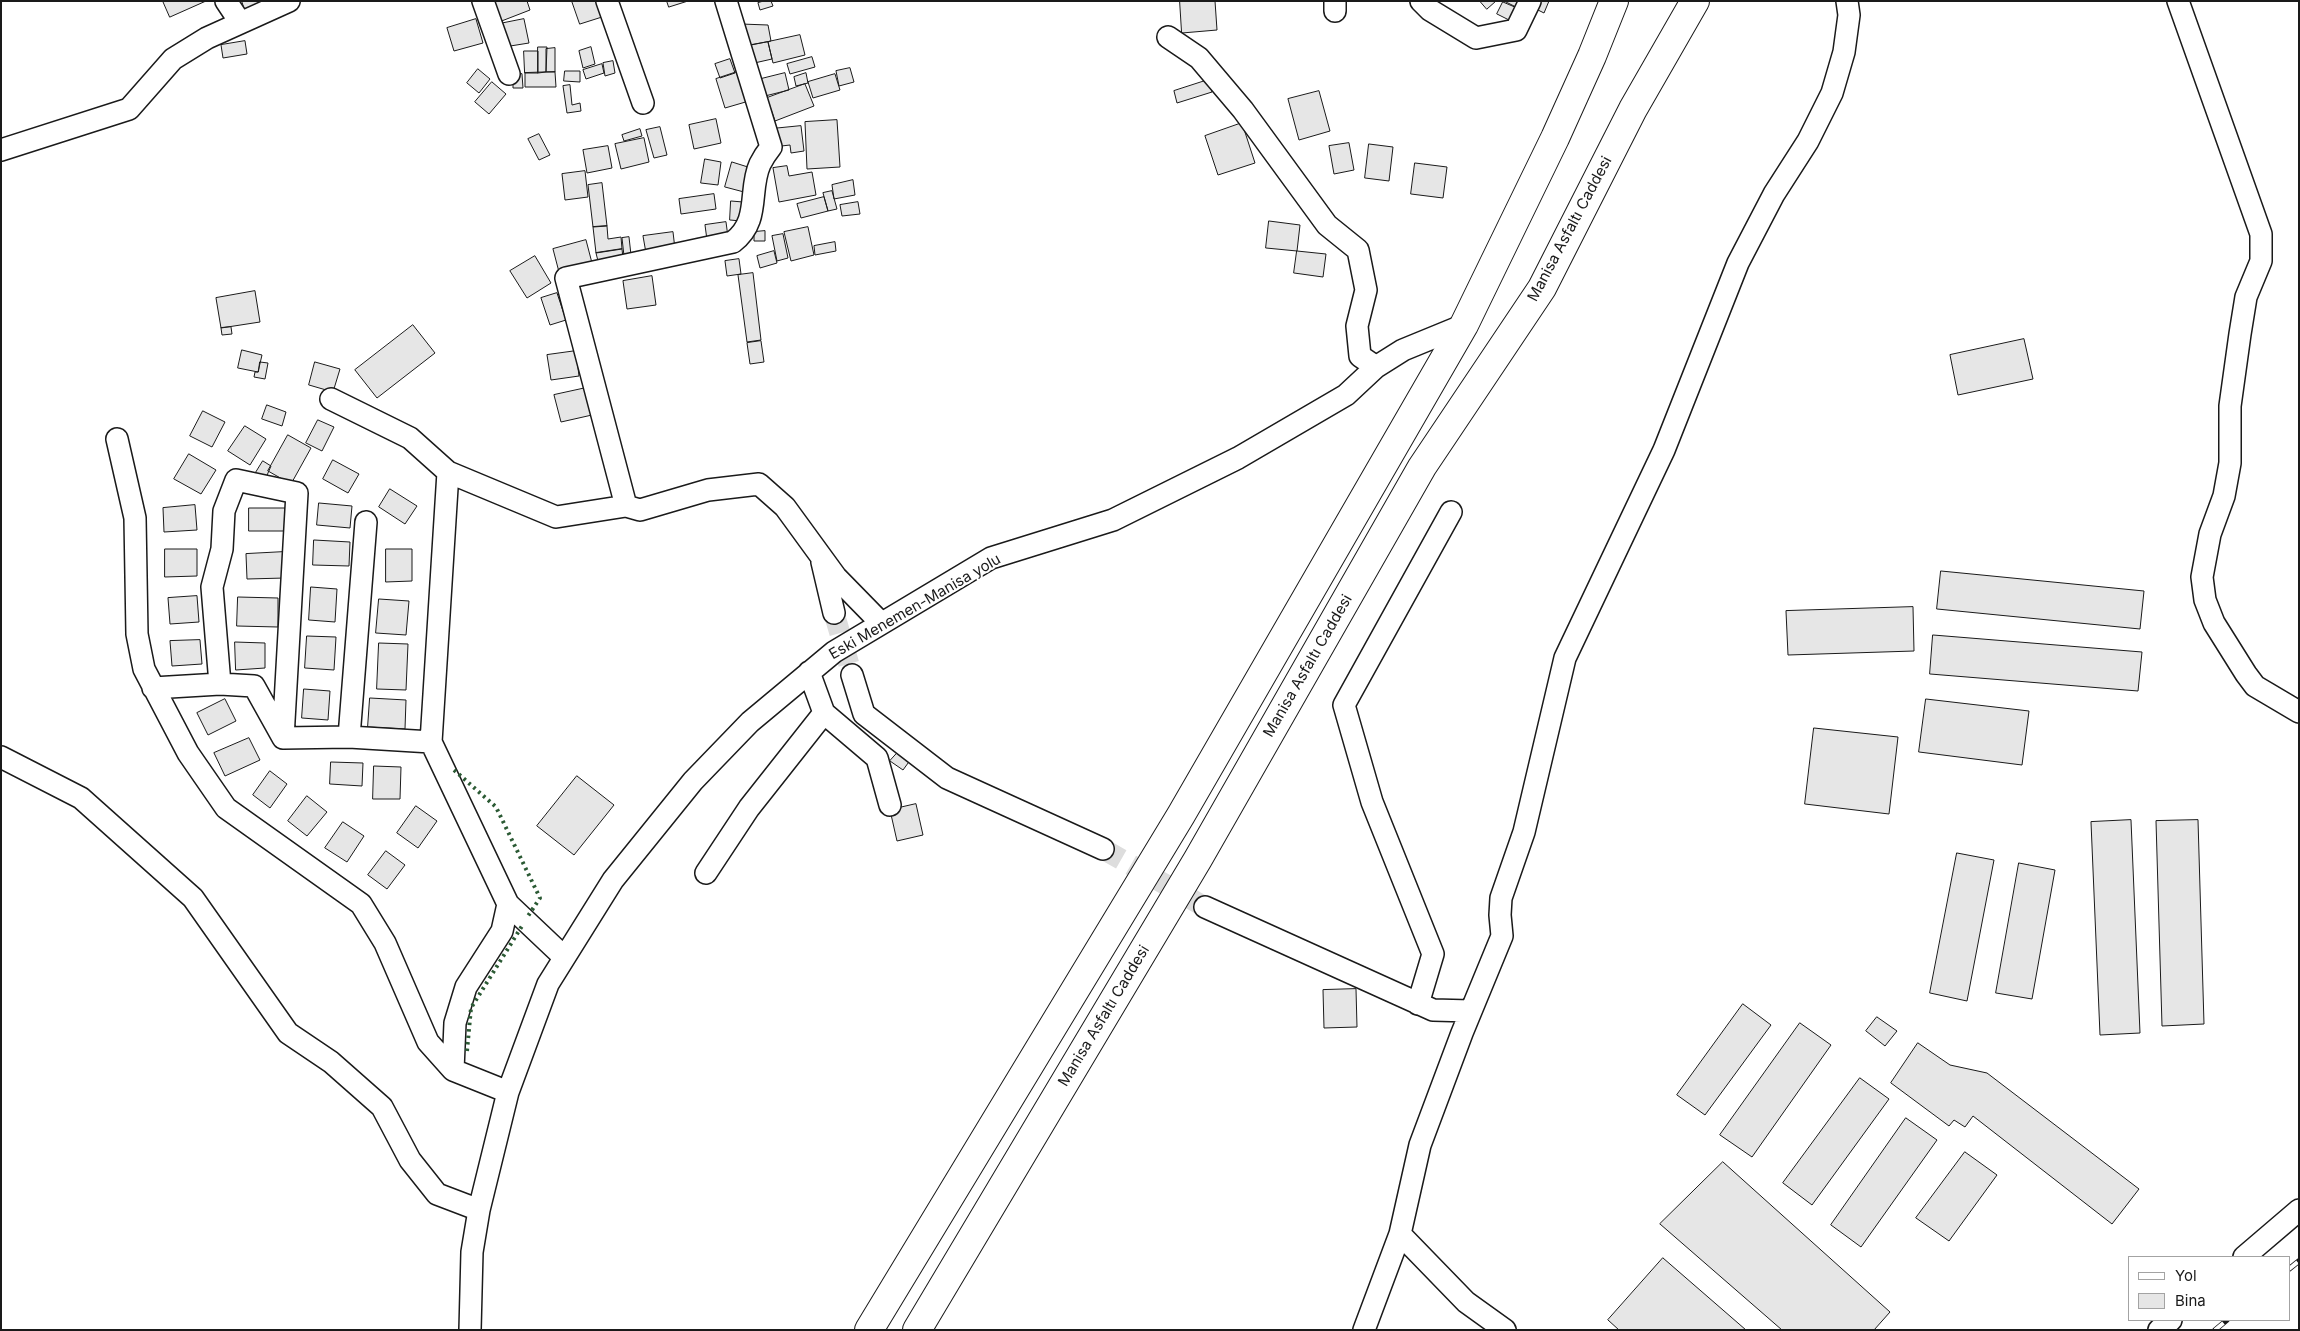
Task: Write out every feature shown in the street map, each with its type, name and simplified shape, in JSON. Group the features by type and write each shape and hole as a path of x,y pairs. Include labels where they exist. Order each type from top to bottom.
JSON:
{"highway":[{"path":"869,1330 1181,815 1464,325 1555,138 1592,56 1614,1"},
{"name":"Manisa Asfaltı Caddesi","path":"917,1330 1198,859 1422,467 1542,288 1633,109 1695,1"}],"street":[{"path":"226,1 240,22"},
{"path":"1,150 129,109 173,59 207,38 289,1"},
{"path":"483,1 509,74"},
{"path":"606,1 643,103"},
{"path":"626,506 566,278 733,242 744,234 752,207 759,165 771,147 726,1"},
{"path":"1421,1 1430,10 1476,38 1516,30 1530,1"},
{"path":"1364,1330 1400,1234 1420,1145 1502,936 1501,898 1524,832 1565,658 1664,450 1738,263 1774,194 1808,141 1832,92 1844,52 1848,15 1847,1"},
{"path":"2178,1 2183,9 2261,234 2261,261 2246,297 2230,406 2230,463 2224,496 2210,534 2202,577 2205,600 2220,632 2255,686 2299,712"},
{"path":"1168,37 1199,58 1243,110 1326,225 1358,250 1366,290 1357,326 1360,356 1376,367"},
{"name":"Eski Menemen-Manisa yolu","path":"470,1330 472,1252 479,1210 508,1092 548,984 613,880 693,782 750,722 834,652 991,558 1113,520 1238,458 1346,395 1376,367 1403,350 1464,325"},
{"path":"331,399 410,438 448,472 556,517 626,506 640,510 708,490 759,484 785,507 836,576 881,623"},
{"path":"117,440 135,518 138,634 144,669 188,753 226,808 361,904 385,943 428,1042 454,1070 508,1092"},
{"path":"448,472 431,742 508,904 564,957"},
{"path":"220,684 212,587 222,549 224,511 236,480 297,493 283,738"},
{"path":"1418,1004 1433,954 1372,802 1344,705 1451,512"},
{"path":"349,737 366,522"},
{"path":"820,555 834,613"},
{"path":"810,672 824,713 877,758 890,805"},
{"path":"852,675 864,714 910,752 947,778 1103,849"},
{"path":"153,688 220,684 254,686 283,738"},
{"path":"706,873 749,808 824,713"},
{"path":"283,738 349,737 431,742"},
{"path":"1,757 81,798 193,898 288,1033 332,1062 382,1107 410,1160 437,1194 479,1210"},
{"path":"454,1070 455,1023 466,987 502,931 508,904"},
{"path":"1205,907 1433,1010 1471,1012"},
{"path":"2245,1256 2299,1210"},
{"path":"1400,1234 1466,1302 1505,1330"},
{"path":"2159,1330 2170,1321"}],"building":[{"path":"163,1 206,1 170,17"},
{"path":"242,1 258,1 260,8 246,13"},
{"path":"491,1 527,1 530,10 499,22"},
{"path":"572,1 597,1 602,17 580,24"},
{"path":"667,1 688,1 669,7"},
{"path":"771,1 773,6 760,10 758,3"},
{"path":"1180,1 1215,1 1217,30 1182,33"},
{"path":"1480,1 1496,1 1487,9"},
{"path":"1524,1 1522,10 1506,2"},
{"path":"1538,1 1549,1 1544,13 1534,8"},
{"path":"1503,2 1517,8 1511,21 1497,14"},
{"path":"476,19 483,43 454,51 447,28"},
{"path":"524,19 529,43 504,47 499,24"},
{"path":"741,24 768,25 771,41 746,46"},
{"path":"800,35 805,55 773,63 768,42"},
{"path":"245,41 247,54 223,58 221,45"},
{"path":"768,42 772,59 750,64 746,46"},
{"path":"538,47 547,47 546,72 538,73"},
{"path":"591,47 595,64 583,68 579,51"},
{"path":"555,48 555,72 546,72 546,49"},
{"path":"524,51 538,51 538,73 525,73"},
{"path":"812,57 815,67 790,74 787,64"},
{"path":"730,59 735,73 720,78 715,64"},
{"path":"613,61 615,73 605,76 603,63"},
{"path":"602,64 604,73 586,79 583,70"},
{"path":"850,68 854,82 839,86 836,71"},
{"path":"478,69 490,79 479,93 467,83"},
{"path":"565,71 580,71 580,82 564,81"},
{"path":"740,71 749,101 725,108 716,79"},
{"path":"555,72 556,87 525,87 525,73"},
{"path":"785,73 789,90 761,97 757,80"},
{"path":"806,73 808,83 796,86 794,77"},
{"path":"522,74 523,88 513,88 513,75"},
{"path":"835,74 840,90 813,98 808,82"},
{"path":"1208,80 1212,92 1177,103 1174,91"},
{"path":"492,82 506,94 489,114 475,102"},
{"path":"805,84 814,106 775,121 767,98"},
{"path":"570,85 572,105 580,103 581,111 567,113 563,86"},
{"path":"1319,91 1330,131 1299,140 1288,99"},
{"path":"716,119 721,143 694,149 689,125"},
{"path":"837,120 840,167 807,169 805,122"},
{"path":"1242,123 1255,163 1218,175 1205,136"},
{"path":"801,126 804,151 791,153 790,145 773,147 771,129"},
{"path":"660,127 667,155 654,158 646,130"},
{"path":"640,129 642,136 624,141 622,135"},
{"path":"539,134 550,155 539,160 528,139"},
{"path":"644,138 649,162 621,169 615,144"},
{"path":"1349,143 1354,170 1334,174 1329,146"},
{"path":"1369,144 1393,147 1389,181 1365,178"},
{"path":"608,146 612,168 587,173 583,150"},
{"path":"705,159 721,162 718,185 701,183"},
{"path":"732,162 751,168 744,192 725,187"},
{"path":"1415,163 1447,167 1443,198 1411,194"},
{"path":"787,166 789,176 812,172 816,195 779,202 773,168"},
{"path":"585,171 588,197 565,200 562,174"},
{"path":"853,180 855,195 834,199 832,185"},
{"path":"602,183 607,226 593,227 588,185"},
{"path":"832,191 837,209 828,211 823,193"},
{"path":"714,194 716,209 681,214 679,199"},
{"path":"824,197 828,211 801,218 797,204"},
{"path":"731,201 743,202 741,221 730,220"},
{"path":"858,202 860,214 842,216 840,205"},
{"path":"1269,221 1300,225 1297,251 1266,248"},
{"path":"726,222 728,237 707,240 705,225"},
{"path":"607,226 608,239 621,237 622,249 596,253 593,227"},
{"path":"808,227 814,255 791,261 784,232"},
{"path":"765,231 765,241 754,241 754,232"},
{"path":"673,232 675,249 646,253 643,236"},
{"path":"783,234 788,258 777,261 772,236"},
{"path":"629,237 631,255 624,256 622,238"},
{"path":"586,240 592,263 559,272 553,249"},
{"path":"835,242 836,251 815,255 814,246"},
{"path":"622,249 623,258 598,261 596,253"},
{"path":"774,251 777,263 760,268 757,256"},
{"path":"1297,251 1326,254 1323,277 1294,273"},
{"path":"535,256 551,283 527,298 510,271"},
{"path":"739,259 741,274 727,276 725,261"},
{"path":"753,273 761,340 747,342 738,275"},
{"path":"652,276 656,305 627,309 623,281"},
{"path":"255,291 260,322 221,328 216,298"},
{"path":"557,293 566,320 550,325 541,298"},
{"path":"413,325 435,353 377,398 355,370"},
{"path":"231,327 232,334 222,335 221,328"},
{"path":"2024,339 2033,379 1958,395 1950,355"},
{"path":"761,341 764,362 750,364 747,343"},
{"path":"242,350 262,355 258,372 238,368"},
{"path":"576,351 579,376 551,380 547,355"},
{"path":"260,362 268,363 265,379 254,377 255,372 258,372"},
{"path":"315,362 340,369 333,392 309,385"},
{"path":"586,388 592,415 561,422 554,395"},
{"path":"267,405 286,412 282,426 262,419"},
{"path":"203,411 225,422 212,447 190,436"},
{"path":"318,420 334,427 322,451 306,443"},
{"path":"245,426 266,439 250,465 228,451"},
{"path":"288,435 311,448 291,484 268,471"},
{"path":"189,454 216,470 201,494 174,479"},
{"path":"333,460 359,474 348,493 323,479"},
{"path":"263,461 271,466 265,480 255,474"},
{"path":"390,489 417,506 405,524 379,507"},
{"path":"319,503 352,506 350,528 317,525"},
{"path":"195,505 197,530 164,532 163,508"},
{"path":"249,508 285,508 285,531 249,531"},
{"path":"314,540 350,542 349,566 313,565"},
{"path":"165,549 197,549 197,576 165,577"},
{"path":"386,549 412,549 412,581 386,582"},
{"path":"284,552 285,578 247,579 246,554"},
{"path":"1941,571 2144,591 2140,629 1937,609"},
{"path":"311,587 337,589 335,622 309,620"},
{"path":"197,596 199,622 170,624 168,598"},
{"path":"238,597 278,598 278,627 237,626"},
{"path":"379,599 409,601 406,635 376,633"},
{"path":"1913,607 1914,651 1788,655 1786,611"},
{"path":"1933,635 2142,652 2138,691 1930,674"},
{"path":"307,636 336,637 334,670 305,668"},
{"path":"200,640 202,664 172,666 170,641"},
{"path":"235,642 265,643 265,668 236,670"},
{"path":"379,643 408,644 406,690 377,689"},
{"path":"304,689 330,691 328,720 302,718"},
{"path":"370,698 406,700 405,729 368,727"},
{"path":"225,699 236,721 208,735 197,713"},
{"path":"1926,699 2029,711 2022,765 1919,752"},
{"path":"1814,728 1898,737 1889,814 1805,804"},
{"path":"249,738 260,760 225,776 214,753"},
{"path":"900,750 911,759 903,770 890,761"},
{"path":"331,762 363,763 362,786 330,784"},
{"path":"374,766 401,767 400,799 373,799"},
{"path":"270,771 287,784 270,808 253,795"},
{"path":"577,776 614,805 574,855 537,826"},
{"path":"307,796 327,812 307,836 288,821"},
{"path":"916,804 923,835 897,841 890,810"},
{"path":"416,806 437,821 418,848 397,833"},
{"path":"2131,820 2140,1033 2100,1035 2091,822"},
{"path":"2198,820 2204,1024 2162,1026 2156,821"},
{"path":"343,822 364,836 347,862 325,848"},
{"path":"386,851 405,865 387,889 368,875"},
{"path":"1957,853 1994,860 1967,1001 1930,993"},
{"path":"2019,863 2055,870 2032,999 1996,993"},
{"path":"1356,989 1357,1027 1324,1028 1323,990"},
{"path":"1743,1004 1771,1025 1705,1115 1677,1095"},
{"path":"1877,1017 1897,1031 1885,1046 1866,1031"},
{"path":"1800,1023 1831,1045 1752,1157 1720,1135"},
{"path":"1918,1043 1950,1065 1987,1073 2139,1189 2112,1224 1973,1116 1965,1127 1954,1120 1949,1126 1891,1083"},
{"path":"1860,1078 1889,1099 1812,1205 1783,1183"},
{"path":"1906,1118 1937,1140 1861,1247 1831,1225"},
{"path":"1965,1152 1997,1175 1949,1241 1916,1218"},
{"path":"1723,1162 1890,1312 1874,1330 1782,1330 1660,1224"},
{"path":"1663,1258 1746,1330 1619,1330 1608,1320"}],"tunnel":[{"path":"834,613 852,675"},
{"path":"1103,849 1205,907"}],"railway":[{"path":"2290,1268 2299,1261"},
{"path":"2215,1330 2226,1321"}],"hedge":[{"path":"454,770 496,807 540,898 528,916"},
{"path":"467,1051 471,1008 522,926"}]}
